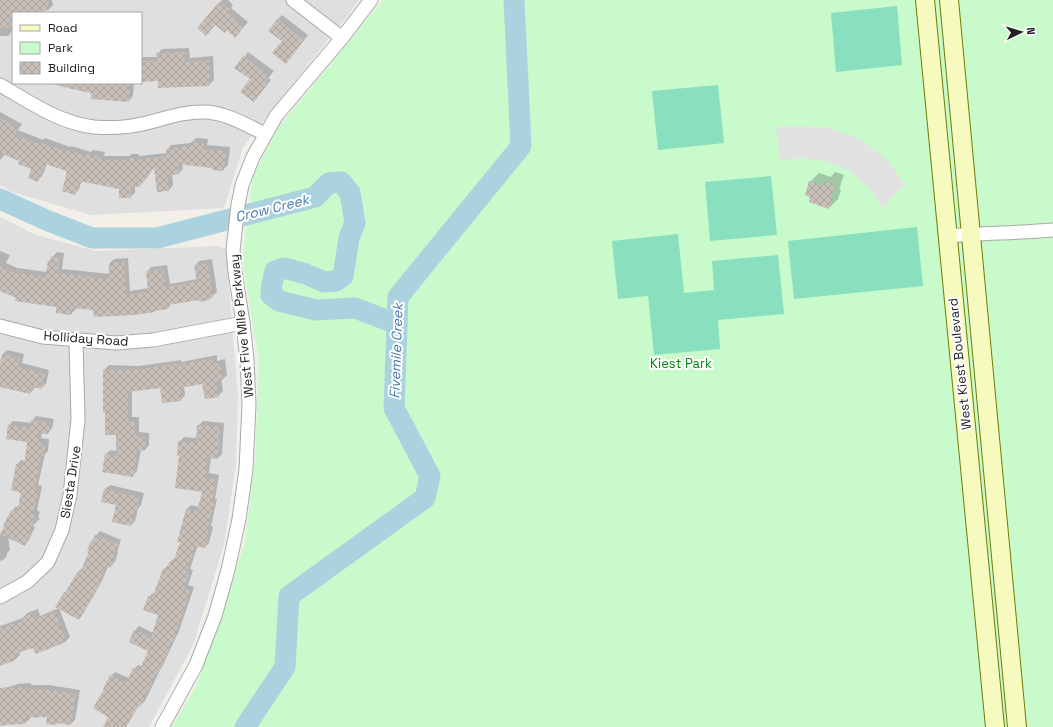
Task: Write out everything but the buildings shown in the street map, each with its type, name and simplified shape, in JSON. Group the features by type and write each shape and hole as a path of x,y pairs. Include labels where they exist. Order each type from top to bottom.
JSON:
{"main road":[{"name":"West Kiest Boulevard","path":"925,0 995,727"},
{"name":"West Kiest Boulevard","path":"949,0 1017,727"}],"street":[{"path":"292,0 342,38"},
{"name":"West Five Mile Parkway","path":"162,727 196,665 215,616 228,570 239,519 246,469 249,405 247,360 233,250 238,205 242,185 253,157 276,116 342,38 371,0"},
{"path":"0,85 58,117 75,123 94,127 118,128 183,114 205,112 228,117 265,134"},
{"path":"947,236 1053,230"},
{"name":"Holliday Road","path":"0,326 43,337 116,343 153,340 243,323"},
{"name":"Siesta Drive","path":"0,596 27,582 48,562 62,530 70,496 78,420 76,340"}],"shaded area":[{"path":"0,0 359,0 243,147 224,208 91,215 12,192 0,185"},
{"path":"798,126 830,128 860,139 886,159 905,184 882,208 868,187 849,171 826,161 802,158 780,160 776,127"},
{"path":"0,217 36,235 96,251 218,246 226,249 238,396 236,464 224,545 193,645 149,727 0,727"}],"green space":[{"name":"Kiest Park","path":"383,0 1053,0 1053,727 172,727 197,684 245,543 256,449 258,357 242,258 253,176 278,128"},
{"path":"897,6 902,65 836,72 831,13"},
{"path":"718,85 724,143 658,150 652,91"},
{"path":"771,176 777,235 710,241 705,182"},
{"path":"917,227 923,286 794,299 788,241"},
{"path":"678,234 684,293 714,290 712,261 778,255 784,314 718,320 720,349 654,355 648,296 618,299 612,241"}],"waterway":[{"name":"Fivemile Creek","path":"245,727 285,667 289,596 425,498 430,476 394,408 398,297 521,146 514,0"},
{"name":"Crow Creek","path":"0,199 46,220 92,238 157,238 315,197 329,183 341,182 350,193 355,223 349,238 343,276 336,281 324,282 306,274 284,268 275,271 271,295 279,301 316,310 355,308 397,324"}]}
